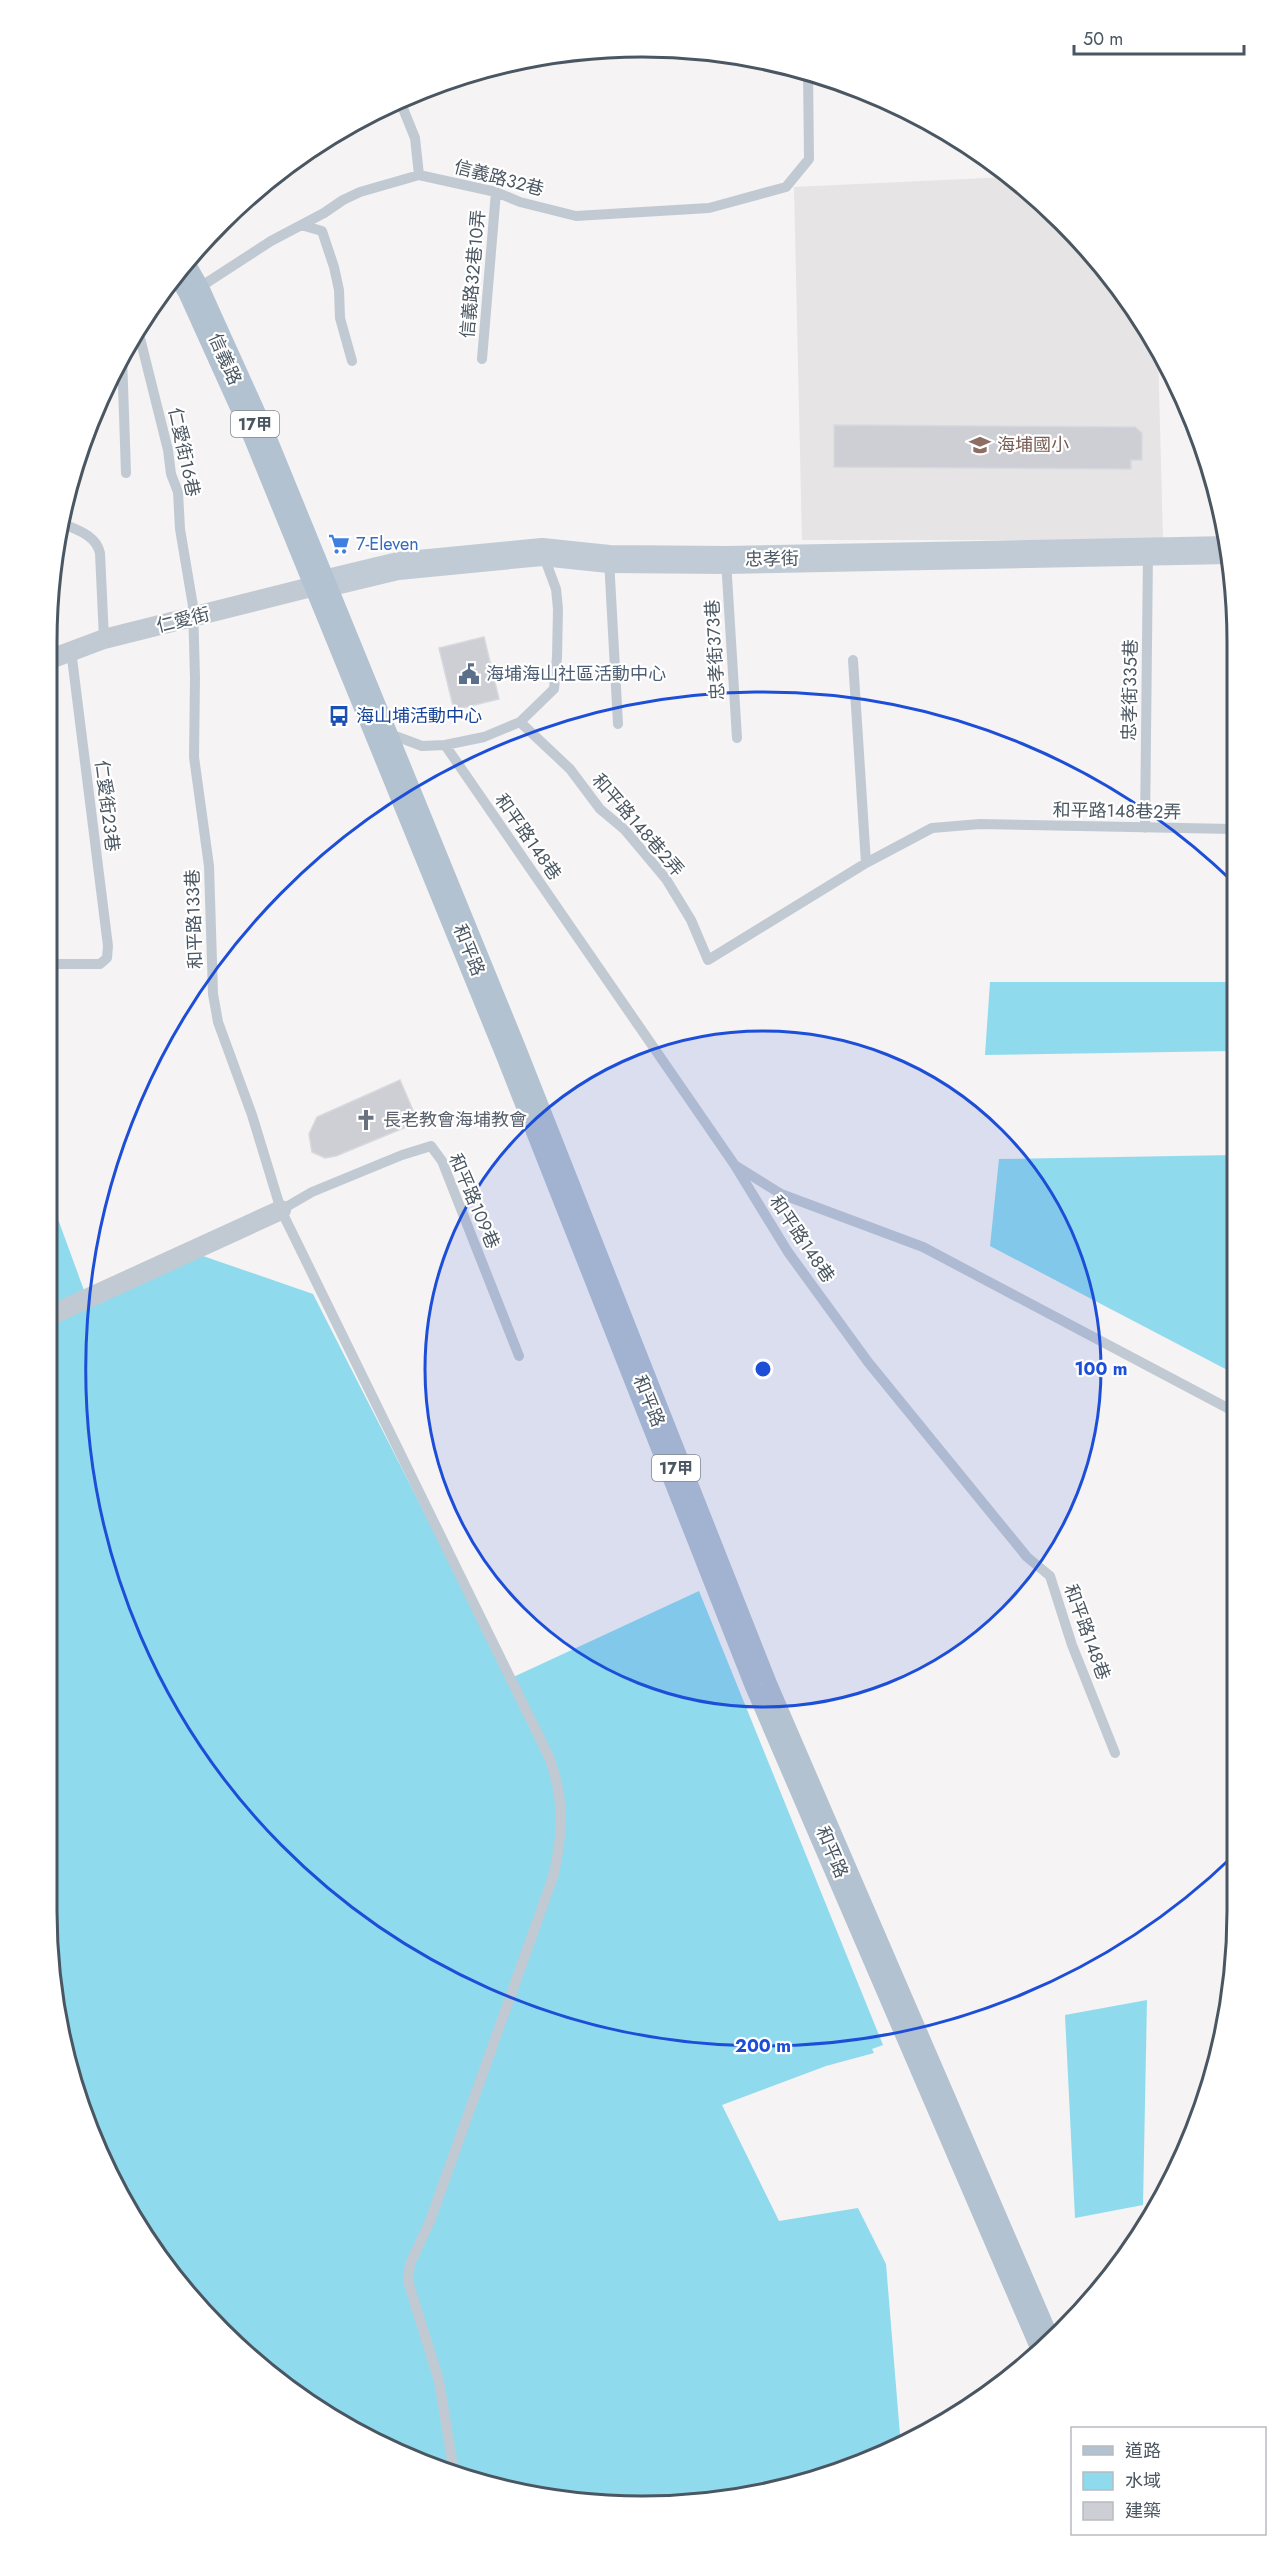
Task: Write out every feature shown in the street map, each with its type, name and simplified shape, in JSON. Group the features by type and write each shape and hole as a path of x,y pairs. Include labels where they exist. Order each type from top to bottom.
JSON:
{"main road":[{"name":"信義路","path":"187,279 259,435 319,585"},
{"name":"和平路","path":"319,585 516,1063 761,1685 1042,2338"}],"street":[{"name":"忠孝街","path":"319,585 398,566 542,552 609,559 726,560 1220,550"},
{"name":"仁愛街","path":"57,656 104,639 319,585"},
{"path":"57,1312 281,1210"}],"lane":[{"name":"信義路32巷","path":"419,174 496,192 520,202 576,216 709,208 786,187 809,159 808,81"},
{"path":"187,279 271,241 360,192 419,174 415,138 403,108"},
{"name":"信義路32巷10弄","path":"482,359 496,192"},
{"path":"301,225 322,231 334,267 339,290 340,318 352,361"},
{"name":"仁愛街16巷","path":"141,340 168,450 171,474 178,492 180,529 193,617"},
{"path":"123,372 126,473"},
{"path":"68,527 98,543 104,639"},
{"path":"379,728 401,740 422,746 445,745 484,737 520,722 554,689 558,609 556,590 542,552"},
{"name":"忠孝街335巷","path":"1145,828 1148,552"},
{"path":"609,559 618,724"},
{"name":"忠孝街373巷","path":"726,560 737,738"},
{"name":"和平路133巷","path":"193,617 194,758 209,866 213,994 218,1022 252,1115 281,1210 549,1757 556,1776 561,1804 561,1844 553,1877 430,2221 410,2264 408,2281 439,2381 453,2464"},
{"name":"仁愛街23巷","path":"57,964 100,964 107,958 108,946 71,650"},
{"path":"852,660 866,863"},
{"name":"和平路148巷2弄","path":"520,722 570,769 600,809 625,830 666,879 691,920 708,960 866,863 933,828 980,824 1227,829"},
{"name":"和平路148巷","path":"445,745 734,1164 788,1252 868,1362 1027,1557 1050,1576 1072,1645 1115,1753"},
{"name":"和平路109巷","path":"281,1210 302,1200 312,1192 402,1155 431,1146 442,1161 519,1356"},
{"path":"734,1164 781,1194 923,1247 1227,1408"}],"shaded area":[{"name":"海埔國小","path":"997,178 1056,228 1106,286 1158,367 1163,540 802,540 794,187"}],"water":[{"path":"990,982 1227,982 1227,1051 985,1055"},
{"path":"1227,1155 1227,1370 990,1246 999,1159"},
{"path":"57,1216 89,1304 203,1256 313,1294 509,1679 699,1591 883,2045 872,2049 874,2053 826,2066 722,2105 779,2221 858,2208 886,2264 900,2436 830,2465 756,2485 680,2495 642,2496 604,2495 528,2485 454,2465 383,2436 349,2418 317,2397 256,2351 202,2297 178,2267 135,2204 102,2135 77,2062 62,1987 57,1911"},
{"path":"1147,2000 1143,2205 1075,2218 1065,2015"}],"building":[{"path":"834,425 1135,427 1142,433 1142,460 1131,460 1131,469 834,467"},
{"name":"海埔海山社區活動中心","path":"484,637 499,699 454,710 439,648"},
{"name":"長老教會海埔教會","path":"400,1080 418,1122 336,1156 325,1158 312,1152 309,1134 317,1117"}],"place":[{"name":"海埔國小","path":"980,445"},
{"name":"7-Eleven","path":"339,544"},
{"name":"海埔海山社區活動中心","path":"469,674"},
{"name":"海山埔活動中心","path":"339,716"},
{"name":"長老教會海埔教會","path":"366,1120"}]}
